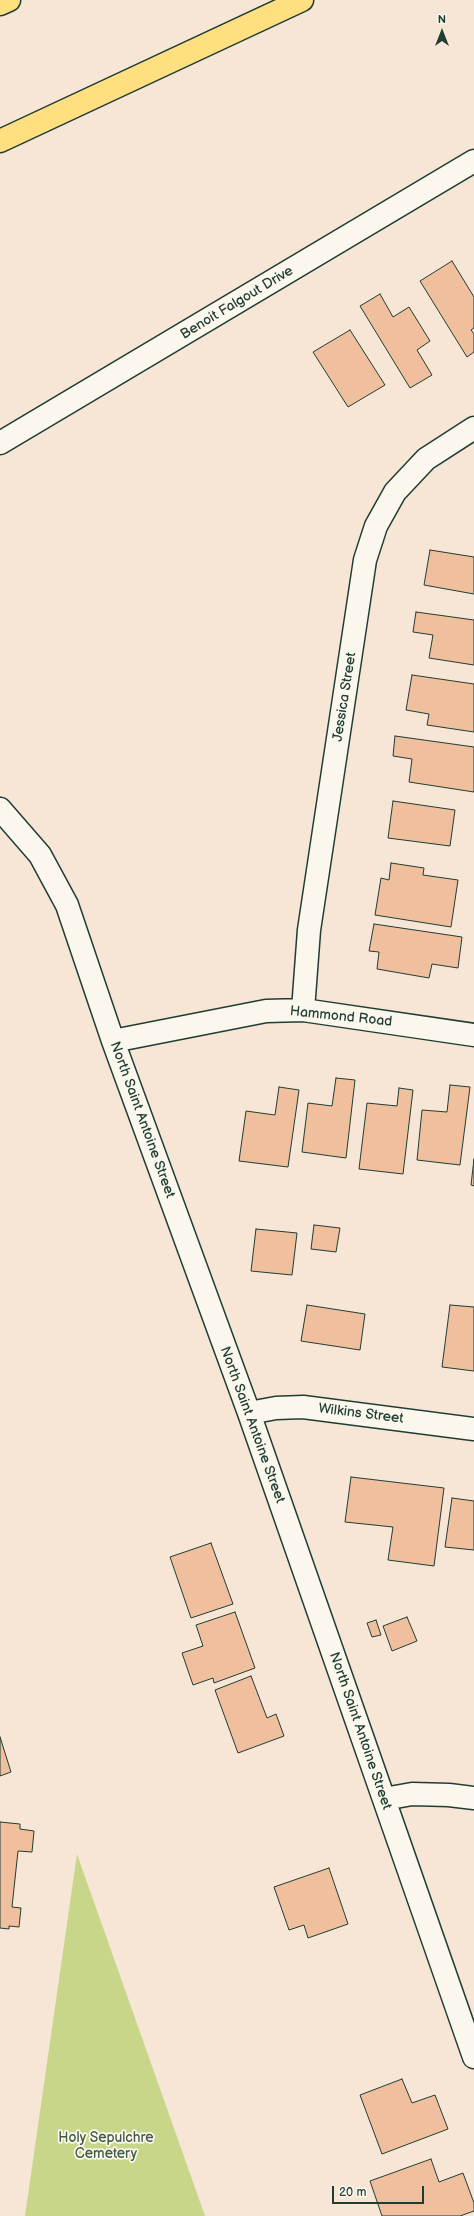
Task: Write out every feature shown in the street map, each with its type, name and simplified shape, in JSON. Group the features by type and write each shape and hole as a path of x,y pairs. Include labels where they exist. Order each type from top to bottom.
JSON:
{"highway":[{"path":"0,4 10,0"},
{"path":"0,141 302,0"}],"street":[{"name":"Benoit Falgout Drive","path":"0,443 474,161"},
{"name":"Jessica Street","path":"303,1010 309,930 365,560 376,526 395,492 426,459 474,428"},
{"name":"North Saint Antoine Street","path":"0,809 40,855 67,905 114,1041 249,1413 474,2057"},
{"name":"Hammond Road","path":"114,1041 266,1011 303,1010 474,1035"},
{"name":"Wilkins Street","path":"249,1413 276,1408 303,1407 474,1429"},
{"path":"384,1799 412,1794 474,1798"}],"green space":[{"name":"Holy Sepulchre Cemetery","path":"77,1854 205,2216 25,2216"}],"building":[{"path":"452,261 474,297 474,328 471,330 474,334 474,352 467,357 420,281"},
{"path":"380,294 393,317 409,307 430,341 417,350 432,375 410,388 360,306"},
{"path":"350,330 385,385 348,407 313,352"},
{"path":"430,550 474,557 474,594 424,585"},
{"path":"416,612 474,620 474,665 429,658 433,635 413,632"},
{"path":"412,675 474,684 474,732 427,725 429,714 406,710"},
{"path":"395,736 474,747 474,792 409,782 412,759 393,756"},
{"path":"393,801 455,810 450,846 388,838"},
{"path":"391,863 424,868 423,875 458,880 451,927 375,915 381,878 389,880"},
{"path":"374,924 462,937 458,968 432,964 429,978 377,969 379,952 369,951"},
{"path":"336,1078 355,1080 346,1158 302,1152 308,1103 332,1106"},
{"path":"450,1085 470,1087 460,1165 417,1160 422,1110 447,1112"},
{"path":"279,1087 299,1090 288,1167 239,1161 246,1111 275,1115"},
{"path":"399,1088 413,1090 403,1174 359,1169 367,1103 397,1106"},
{"path":"474,1159 474,1186 471,1185"},
{"path":"314,1225 340,1228 336,1252 311,1249"},
{"path":"256,1229 297,1233 292,1275 251,1271"},
{"path":"307,1305 365,1314 360,1350 301,1341"},
{"path":"450,1305 474,1307 474,1371 442,1367"},
{"path":"351,1477 444,1488 434,1566 388,1560 393,1527 345,1522"},
{"path":"452,1498 474,1501 474,1550 445,1547"},
{"path":"211,1543 233,1604 191,1618 170,1557"},
{"path":"235,1612 255,1668 214,1683 213,1678 193,1685 182,1653 203,1646 196,1625"},
{"path":"407,1617 417,1641 392,1651 383,1626"},
{"path":"376,1620 381,1635 372,1637 367,1623"},
{"path":"251,1676 267,1718 276,1714 284,1736 238,1753 215,1690"},
{"path":"0,1737 11,1772 0,1776"},
{"path":"0,1822 20,1824 20,1829 34,1831 32,1852 18,1851 12,1907 21,1908 19,1927 9,1926 9,1929 0,1928"},
{"path":"329,1868 348,1924 308,1938 304,1925 289,1930 274,1887"},
{"path":"402,2079 412,2103 435,2095 448,2129 382,2154 360,2095"},
{"path":"431,2159 439,2182 463,2173 474,2203 474,2211 460,2216 382,2216 370,2181"}]}
